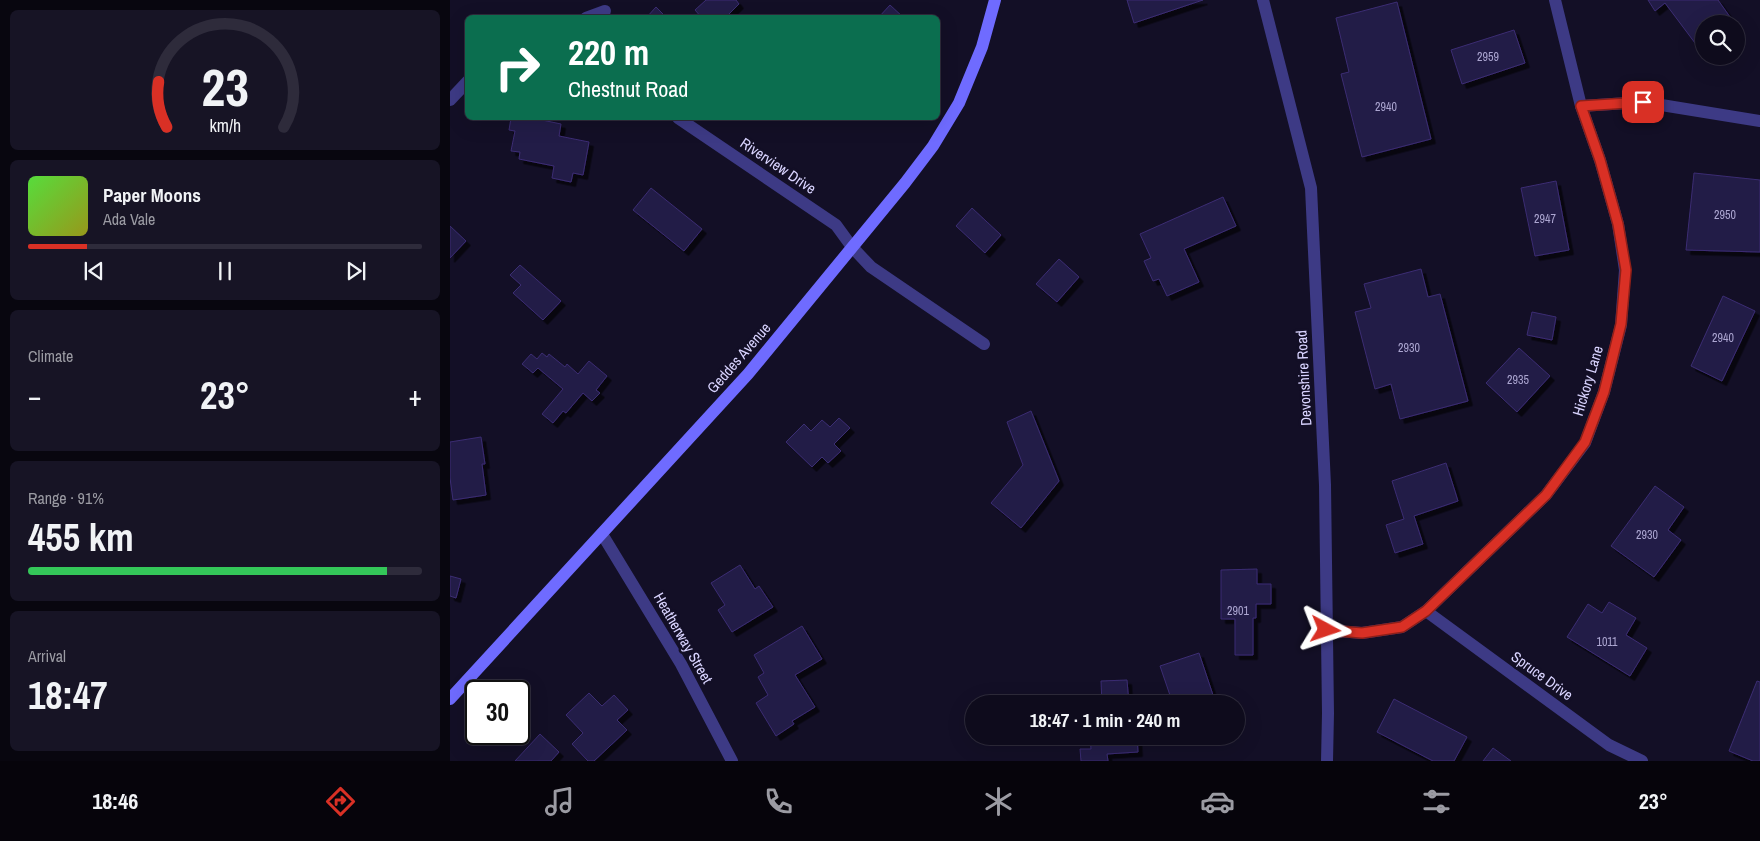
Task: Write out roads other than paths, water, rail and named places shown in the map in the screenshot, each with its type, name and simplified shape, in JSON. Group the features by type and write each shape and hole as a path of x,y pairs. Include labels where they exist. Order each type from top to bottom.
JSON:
{"main road":[{"name":"Geddes Avenue","path":"450,699 748,374 905,183 933,146 959,103 982,47 995,0"}],"street":[{"name":"Devonshire Road","path":"1263,0 1311,188 1325,486 1327,761"},
{"name":"Hickory Lane","path":"1326,630 1362,633 1402,627 1426,611 1546,495 1585,442 1604,392 1621,324 1626,270 1618,224 1600,160 1581,106 1555,0"},
{"path":"593,15 605,10"},
{"path":"450,100 465,84"},
{"path":"1581,106 1643,102 1760,121"},
{"name":"Riverview Drive","path":"681,120 836,225 852,247 871,267 984,344"},
{"name":"Heatherway Street","path":"602,534 681,664 732,761"},
{"name":"Spruce Drive","path":"1426,611 1609,745 1642,761"}]}
